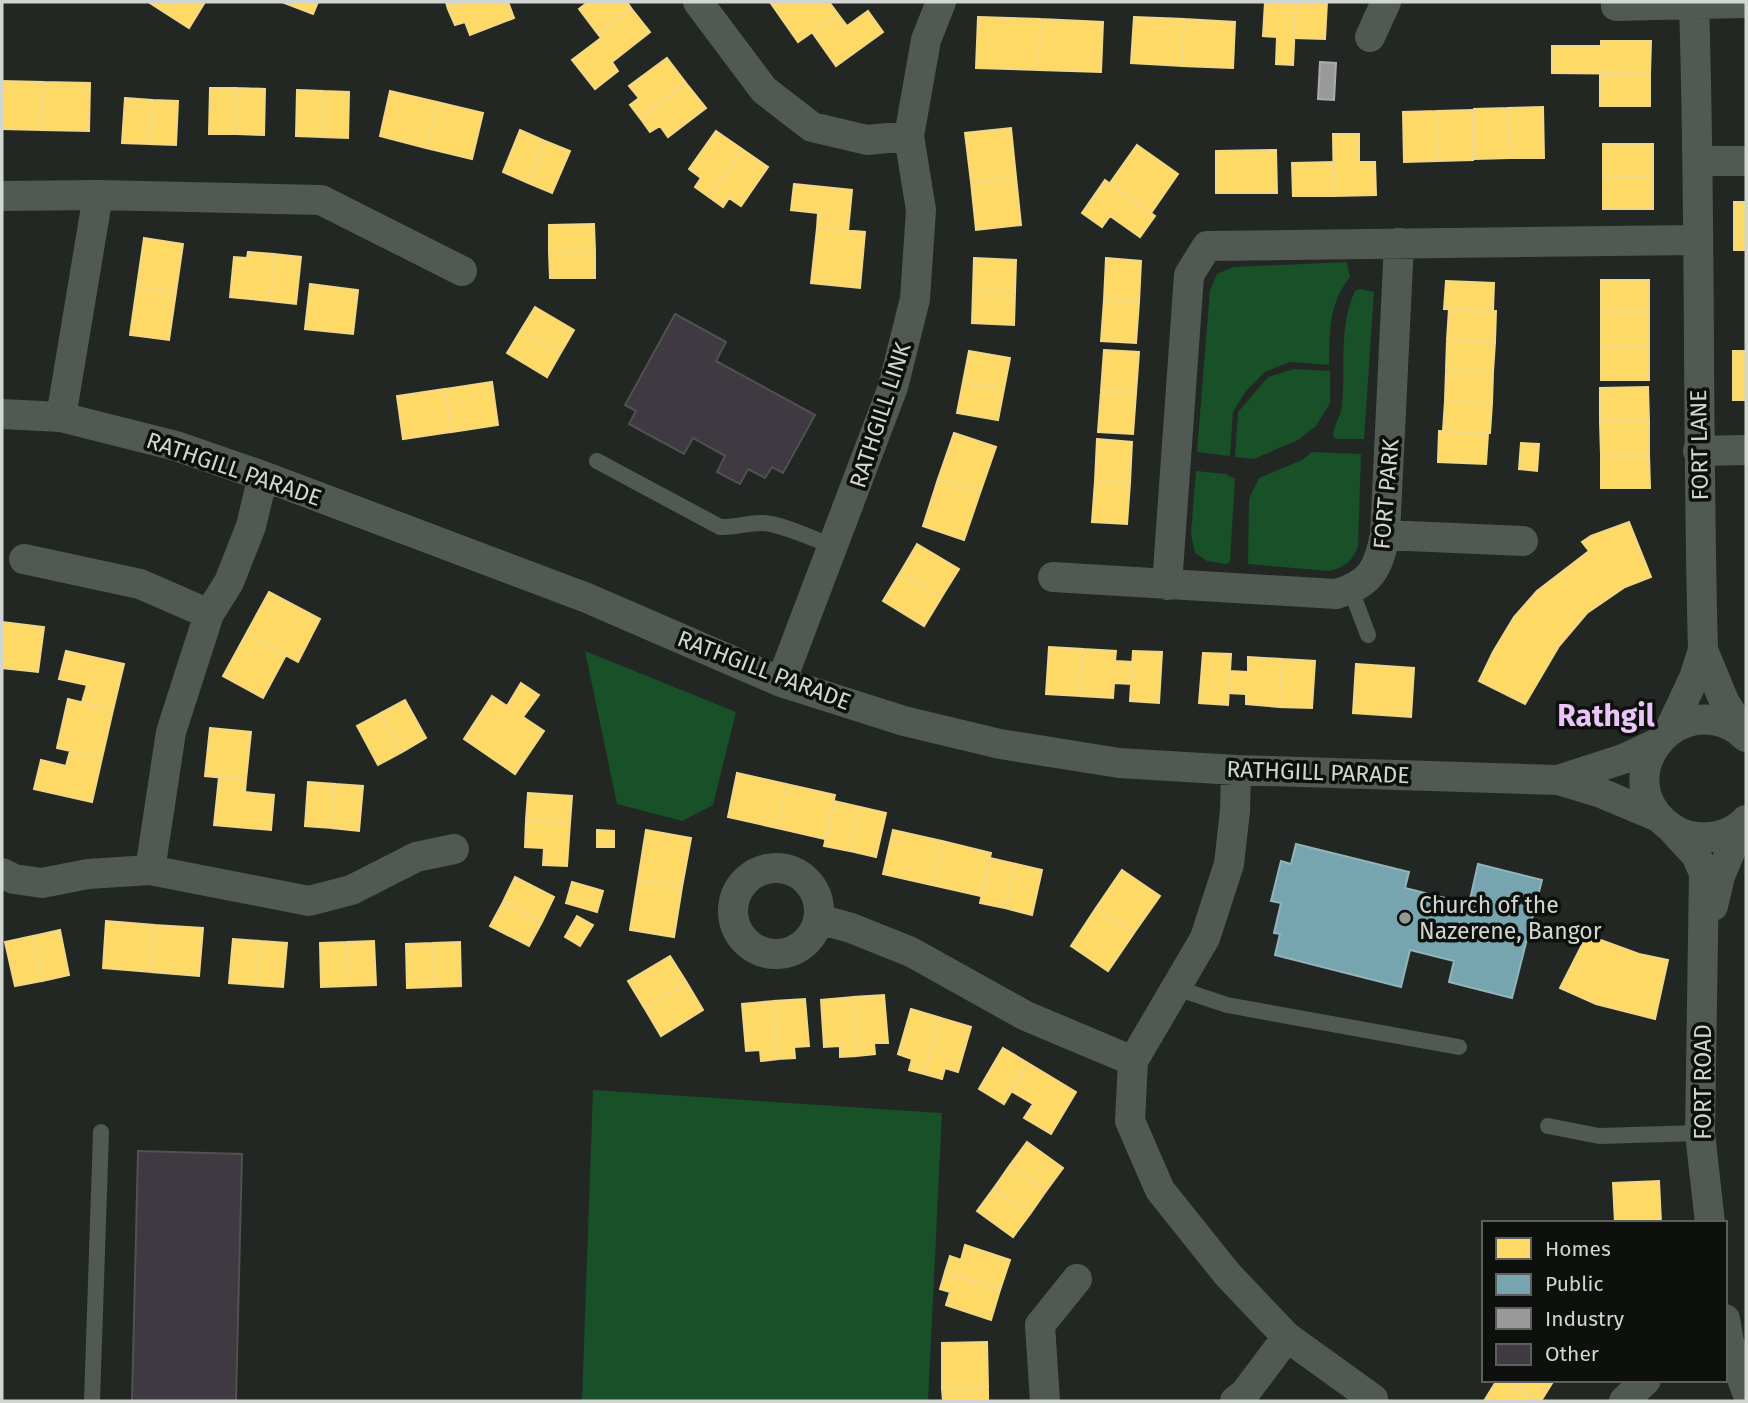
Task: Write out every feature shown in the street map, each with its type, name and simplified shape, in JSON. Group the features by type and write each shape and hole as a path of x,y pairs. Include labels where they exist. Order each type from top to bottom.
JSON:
{"street":[{"path":"698,2 764,90 812,127 867,140 909,136"},
{"name":"RATHGILL LINK","path":"781,682 893,387 915,299 920,210 909,136 926,40 941,2"},
{"path":"1370,37 1386,2"},
{"path":"1616,6 1746,3"},
{"name":"FORT LANE","path":"1665,823 1648,802 1644,783 1646,762 1663,737 1694,678 1703,650 1698,451 1699,161 1694,4"},
{"path":"1699,161 1746,161"},
{"path":"61,417 98,195"},
{"path":"2,196 98,195 321,200 462,271"},
{"path":"1167,584 1189,275 1207,246 1697,240"},
{"name":"FORT PARK","path":"1351,590 1366,581 1379,561 1385,535 1399,243"},
{"name":"RATHGILL PARADE","path":"2,414 61,417 176,446 587,598 781,682 904,721 1000,744 1119,763 1236,770 1558,780 1601,793 1665,823"},
{"path":"1698,451 1746,450"},
{"path":"150,870 171,732 209,614 229,582 251,526 263,476"},
{"path":"1385,535 1523,541"},
{"path":"24,559 140,583 209,614"},
{"path":"1053,578 1336,594 1351,590"},
{"name":"FORT LANE","path":"1703,650 1724,701 1746,737"},
{"name":"RATHGILL PARADE","path":"1558,780 1623,760 1689,721 1709,719 1730,725 1746,737"},
{"path":"1236,770 1229,863 1205,938 1133,1061 1130,1121 1160,1189 1228,1275 1286,1337 1373,1399"},
{"path":"1665,823 1690,837 1708,838 1726,834 1744,822"},
{"name":"FORT ROAD","path":"1703,942 1720,876 1744,822"},
{"name":"FORT ROAD","path":"1665,823 1696,855 1704,873 1700,1133 1710,1221"},
{"path":"2,873 14,879 42,883 88,874 150,870 309,901 351,890 416,857 454,849"},
{"path":"819,919 851,928 911,952 1026,1016 1133,1061"},
{"path":"1045,1401 1040,1325 1077,1279"},
{"path":"1727,1335 1746,1391"},
{"path":"1235,1401 1245,1393 1286,1337"},
{"path":"1624,1401 1644,1382"}],"lane":[{"path":"597,461 720,527 736,528 754,523 768,523 833,546"},
{"path":"1351,590 1368,635"},
{"path":"1176,988 1227,1005 1459,1047"},
{"path":"1548,1126 1599,1136 1700,1133"},
{"path":"92,1401 101,1132"}],"green space":[{"path":"1347,262 1350,277 1334,308 1329,365 1290,362 1265,372 1246,391 1233,412 1230,456 1197,452 1210,290 1217,274 1233,267"},
{"path":"1360,289 1374,292 1364,439 1337,439 1333,436 1342,405 1346,319 1355,291"},
{"path":"1294,369 1330,371 1330,403 1316,426 1298,440 1254,459 1235,457 1238,412 1268,377"},
{"path":"1312,452 1361,454 1358,546 1353,556 1344,566 1329,571 1248,564 1249,499 1259,478 1302,460"},
{"path":"1196,471 1226,474 1235,479 1230,561 1227,564 1207,561 1195,553 1191,534"},
{"path":"585,651 736,712 713,805 682,821 617,804"},
{"path":"593,1090 942,1113 928,1401 582,1401"}],"building: Homes":[{"path":"151,2 205,2 189,28"},
{"path":"282,2 318,2 313,14"},
{"path":"446,2 467,2 448,9"},
{"path":"467,2 508,2 514,18 470,35 465,22 455,25 448,9"},
{"path":"588,2 627,2 631,8 598,34 579,9"},
{"path":"770,2 829,2 838,14 798,42"},
{"path":"1265,2 1296,2 1293,65 1276,64 1277,37 1263,36"},
{"path":"1296,2 1327,2 1325,39 1294,38"},
{"path":"631,8 650,32 612,62 618,71 595,89 572,60 601,38 598,34"},
{"path":"868,11 883,32 836,66 812,32 838,14 847,26"},
{"path":"978,17 1040,19 1039,70 976,68"},
{"path":"1134,17 1184,19 1182,66 1131,63"},
{"path":"1040,19 1103,22 1101,72 1039,70"},
{"path":"1184,19 1235,22 1233,68 1182,66"},
{"path":"1601,41 1651,41 1650,74 1552,73 1552,46 1601,46"},
{"path":"667,58 686,83 640,118 630,105 639,98 629,86"},
{"path":"1600,73 1650,74 1650,106 1600,106"},
{"path":"2,81 43,82 41,130 2,129"},
{"path":"43,82 90,83 89,131 41,130"},
{"path":"686,83 706,108 668,137 660,126 650,132 640,118"},
{"path":"210,88 237,88 237,134 209,134"},
{"path":"237,88 265,89 264,135 237,134"},
{"path":"297,90 323,91 322,137 296,136"},
{"path":"323,91 349,92 348,138 322,137"},
{"path":"390,91 437,102 426,148 380,136"},
{"path":"125,98 152,100 149,144 122,143"},
{"path":"152,100 178,101 176,145 149,144"},
{"path":"437,102 483,113 472,159 426,148"},
{"path":"1543,107 1544,158 1510,158 1508,108"},
{"path":"1508,108 1510,158 1475,159 1474,109"},
{"path":"1472,110 1473,160 1438,161 1437,111"},
{"path":"1437,111 1438,161 1404,162 1403,112"},
{"path":"1011,128 1016,177 971,182 965,133"},
{"path":"520,130 545,141 528,183 503,172"},
{"path":"716,131 742,149 709,197 695,187 701,178 689,169"},
{"path":"1333,134 1359,134 1359,162 1375,162 1376,195 1334,196"},
{"path":"545,141 570,151 552,193 528,183"},
{"path":"1603,144 1653,144 1653,177 1603,177"},
{"path":"1137,145 1178,174 1151,213 1110,183"},
{"path":"742,149 768,167 741,206 729,198 723,207 709,197"},
{"path":"1276,150 1277,193 1216,193 1216,151"},
{"path":"1334,162 1334,196 1293,196 1292,163"},
{"path":"1016,177 1021,225 976,230 971,182"},
{"path":"1603,177 1653,177 1653,209 1603,209"},
{"path":"1105,180 1155,216 1140,237 1110,216 1102,227 1082,213"},
{"path":"794,184 852,190 848,231 817,228 818,213 791,210"},
{"path":"1734,202 1746,202 1746,250 1734,250"},
{"path":"594,224 595,251 549,252 549,225"},
{"path":"817,228 865,232 860,288 811,283"},
{"path":"144,238 183,244 176,292 137,286"},
{"path":"595,251 595,278 550,278 549,252"},
{"path":"248,252 274,254 270,301 230,297 234,257 247,258"},
{"path":"274,254 301,257 296,304 270,301"},
{"path":"974,258 1016,260 1015,292 973,291"},
{"path":"1106,258 1141,261 1139,302 1104,300"},
{"path":"1601,280 1649,280 1649,313 1601,313"},
{"path":"1446,281 1494,283 1493,311 1444,309"},
{"path":"310,284 358,290 353,334 305,329"},
{"path":"137,286 176,292 169,340 130,335"},
{"path":"973,291 1015,292 1014,325 972,323"},
{"path":"1104,300 1139,302 1136,343 1101,341"},
{"path":"535,307 574,330 560,354 521,330"},
{"path":"1449,309 1496,311 1495,342 1447,340"},
{"path":"1601,313 1649,313 1649,346 1601,346"},
{"path":"521,330 560,354 547,377 507,353"},
{"path":"1447,340 1495,342 1493,372 1446,370"},
{"path":"1601,346 1649,346 1649,380 1601,380"},
{"path":"1104,350 1139,352 1136,393 1101,391"},
{"path":"969,351 1010,358 1004,389 963,382"},
{"path":"1733,351 1746,351 1746,400 1733,400"},
{"path":"1446,370 1493,372 1492,403 1445,401"},
{"path":"492,382 498,425 451,432 445,389"},
{"path":"963,382 1004,389 998,420 957,413"},
{"path":"1648,387 1649,421 1600,421 1600,388"},
{"path":"445,389 451,432 403,439 397,396"},
{"path":"1101,391 1136,393 1133,434 1098,432"},
{"path":"1445,401 1492,403 1490,433 1443,431"},
{"path":"1600,421 1649,421 1649,454 1601,455"},
{"path":"1439,431 1488,434 1486,464 1438,462"},
{"path":"954,433 996,447 980,493 938,479"},
{"path":"1097,439 1132,442 1130,483 1095,481"},
{"path":"1521,443 1539,444 1537,471 1519,469"},
{"path":"1649,454 1650,488 1601,488 1601,455"},
{"path":"938,479 980,493 964,540 923,526"},
{"path":"1095,481 1130,483 1127,524 1092,522"},
{"path":"1629,522 1651,577 1625,587 1587,613 1559,646 1525,704 1479,681 1514,617 1537,591 1589,551 1582,542"},
{"path":"917,544 959,569 941,598 900,573"},
{"path":"900,573 941,598 924,626 883,601"},
{"path":"269,592 320,619 298,662 246,634"},
{"path":"2,622 44,627 38,672 2,668"},
{"path":"246,634 286,655 263,698 223,676"},
{"path":"1049,647 1083,649 1080,696 1046,694"},
{"path":"1083,649 1116,651 1115,661 1133,662 1131,684 1114,683 1113,698 1080,696"},
{"path":"66,651 124,664 113,710 82,702 87,685 59,679"},
{"path":"1133,651 1162,652 1159,703 1130,701"},
{"path":"1203,653 1231,654 1228,705 1199,703"},
{"path":"1248,657 1282,659 1279,707 1246,704 1246,694 1228,693 1230,671 1248,672"},
{"path":"1282,659 1315,661 1312,708 1279,707"},
{"path":"1356,664 1414,668 1411,717 1353,713"},
{"path":"521,683 539,695 523,717 544,731 515,774 464,739 492,696 507,706"},
{"path":"68,699 113,710 102,758 57,748"},
{"path":"405,700 426,738 402,752 381,713"},
{"path":"381,713 402,752 378,765 357,726"},
{"path":"210,728 251,732 246,780 205,776"},
{"path":"70,751 102,758 92,802 34,789 41,760 66,766"},
{"path":"737,773 786,784 777,828 728,817"},
{"path":"219,777 246,780 245,792 274,795 271,830 214,825"},
{"path":"308,782 335,784 332,828 305,826"},
{"path":"335,784 363,786 359,831 332,828"},
{"path":"786,784 835,795 825,839 777,828"},
{"path":"528,793 572,796 570,823 526,820"},
{"path":"834,801 860,807 850,851 824,846"},
{"path":"860,807 886,813 876,857 850,851"},
{"path":"526,820 570,823 567,866 543,865 544,848 525,847"},
{"path":"597,830 614,831 614,847 597,847"},
{"path":"646,830 691,838 682,887 638,880"},
{"path":"893,830 942,841 932,885 883,874"},
{"path":"942,841 991,853 981,896 932,885"},
{"path":"990,858 1016,864 1005,908 980,903"},
{"path":"1016,864 1042,870 1032,915 1005,908"},
{"path":"1122,870 1160,896 1134,933 1096,908"},
{"path":"515,877 554,897 542,922 503,902"},
{"path":"638,880 682,887 674,937 630,930"},
{"path":"572,882 603,891 597,912 566,903"},
{"path":"503,902 542,922 529,946 490,926"},
{"path":"1096,908 1134,933 1108,971 1071,946"},
{"path":"577,916 593,925 580,946 565,937"},
{"path":"106,921 154,925 151,972 103,968"},
{"path":"154,925 203,928 199,976 151,972"},
{"path":"60,930 69,975 42,981 33,936"},
{"path":"1587,935 1639,954 1668,960 1655,1019 1596,1004 1560,988"},
{"path":"33,936 42,981 15,986 5,942"},
{"path":"233,939 260,941 256,985 229,983"},
{"path":"260,941 287,943 283,987 256,985"},
{"path":"374,941 376,985 348,986 347,942"},
{"path":"347,942 348,986 321,987 320,943"},
{"path":"460,942 461,986 434,987 433,943"},
{"path":"433,943 434,987 407,988 406,944"},
{"path":"670,956 687,983 645,1009 628,981"},
{"path":"687,983 703,1010 661,1036 645,1009"},
{"path":"884,995 888,1043 874,1043 875,1054 857,1056 853,997"},
{"path":"853,997 857,1056 840,1057 840,1046 824,1047 821,1000"},
{"path":"805,999 809,1046 794,1047 795,1058 778,1059 774,1001"},
{"path":"774,1001 778,1059 761,1061 760,1050 746,1051 742,1004"},
{"path":"911,1009 941,1018 924,1074 909,1070 912,1059 898,1054"},
{"path":"941,1018 971,1027 958,1072 945,1068 942,1079 924,1074"},
{"path":"1003,1048 1028,1063 1004,1104 979,1089"},
{"path":"1028,1063 1076,1092 1051,1134 1024,1118 1033,1104 1011,1091"},
{"path":"1027,1142 1063,1168 1046,1191 1010,1165"},
{"path":"1010,1165 1046,1191 1030,1214 994,1188"},
{"path":"1659,1181 1661,1221 1615,1221 1613,1183"},
{"path":"994,1188 1030,1214 1013,1237 977,1211"},
{"path":"965,1245 1010,1260 1000,1290 945,1272 950,1256 961,1260"},
{"path":"945,1272 1000,1290 991,1320 946,1305 950,1292 940,1289"},
{"path":"987,1342 988,1388 942,1389 942,1343"},
{"path":"1496,1382 1507,1382 1538,1401 1484,1401"},
{"path":"1508,1382 1553,1382 1541,1401"},
{"path":"988,1388 988,1401 943,1401 942,1389"}],"building: Public":[{"name":"Church of the Nazerene, Bangor","path":"1296,844 1409,872 1405,888 1469,904 1478,864 1542,880 1512,998 1449,982 1454,961 1410,950 1401,987 1275,955 1280,934 1274,933 1281,903 1271,901 1281,861 1291,864"}],"building: Industry":[{"path":"1320,62 1336,63 1334,100 1318,99"}],"building: Other":[{"path":"675,314 726,342 716,361 815,415 783,473 772,467 765,478 748,469 740,484 717,472 725,456 693,438 684,454 629,424 636,411 625,405"},
{"path":"138,1151 242,1154 236,1401 132,1401"}],"place":[{"name":"Church of the Nazerene, Bangor","path":"1405,918"}],"district":[{"name":"Rathgil","path":"1606,716"}]}
